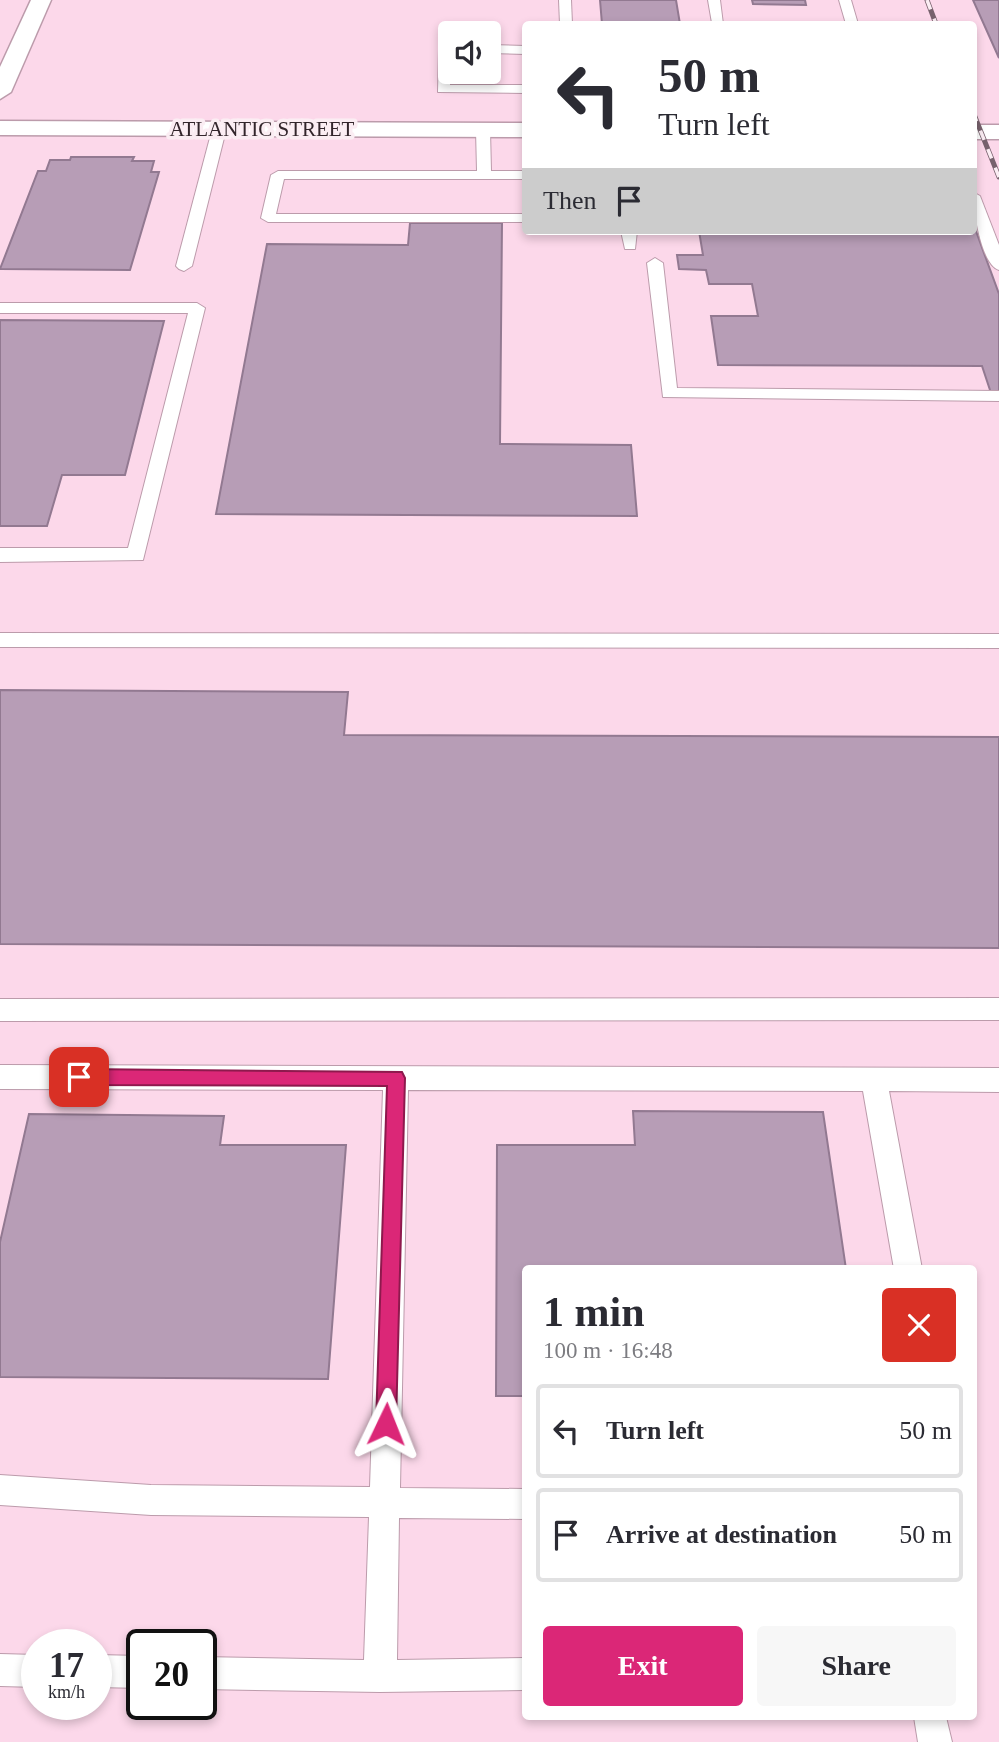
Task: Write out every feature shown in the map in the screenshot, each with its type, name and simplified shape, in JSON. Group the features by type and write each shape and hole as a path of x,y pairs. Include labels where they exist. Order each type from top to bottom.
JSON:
{"street":[{"path":"0,92 6,65 41,0"},
{"name":"ATLANTIC STREET","path":"0,128 522,130"},
{"path":"977,132 999,132"}],"lane":[{"path":"565,0 566,21"},
{"path":"714,0 718,21"},
{"path":"845,0 851,21"},
{"path":"501,49 522,50"},
{"path":"443,84 443,89 522,89"},
{"path":"184,267 219,130"},
{"path":"483,130 484,175"},
{"path":"522,175 278,174 268,218 522,218"},
{"path":"977,207 999,265"},
{"path":"655,263 669,393 999,396"},
{"path":"0,308 197,308 136,555 0,555"},
{"path":"0,640 999,641"},
{"path":"0,1010 999,1009"},
{"path":"0,1077 999,1080"},
{"path":"380,1676 396,1078"},
{"path":"874,1079 907,1265"},
{"path":"0,1490 151,1500 522,1504"},
{"path":"0,1671 21,1671"},
{"path":"217,1672 380,1676 522,1674"},
{"path":"930,1720 934,1742"}],"building":[{"path":"600,0 676,0 680,21 602,21"},
{"path":"752,0 805,0 806,5 753,4"},
{"path":"973,0 999,0 999,58"},
{"path":"71,157 134,157 132,161 154,161 151,172 159,172 130,270 0,269 38,171 46,171 50,160 70,160"},
{"path":"410,223 502,223 500,444 631,445 637,516 216,514 267,244 408,245"},
{"path":"977,234 999,294 999,393 991,393 982,366 718,365 711,316 758,316 752,284 709,284 706,270 679,269 677,255 703,255 700,235"},
{"path":"0,320 164,321 125,475 62,475 47,526 0,526"},
{"path":"0,690 348,692 344,735 999,737 999,948 0,944"},
{"path":"633,1111 823,1112 845,1265 522,1265 522,1396 496,1396 497,1145 635,1145"},
{"path":"29,1114 224,1116 220,1145 346,1145 328,1379 0,1377 0,1242"}],"railway":[{"path":"927,0 935,21"},
{"path":"977,122 999,177"}],"route":[{"path":"79,1077 396,1078 386,1424"}]}
